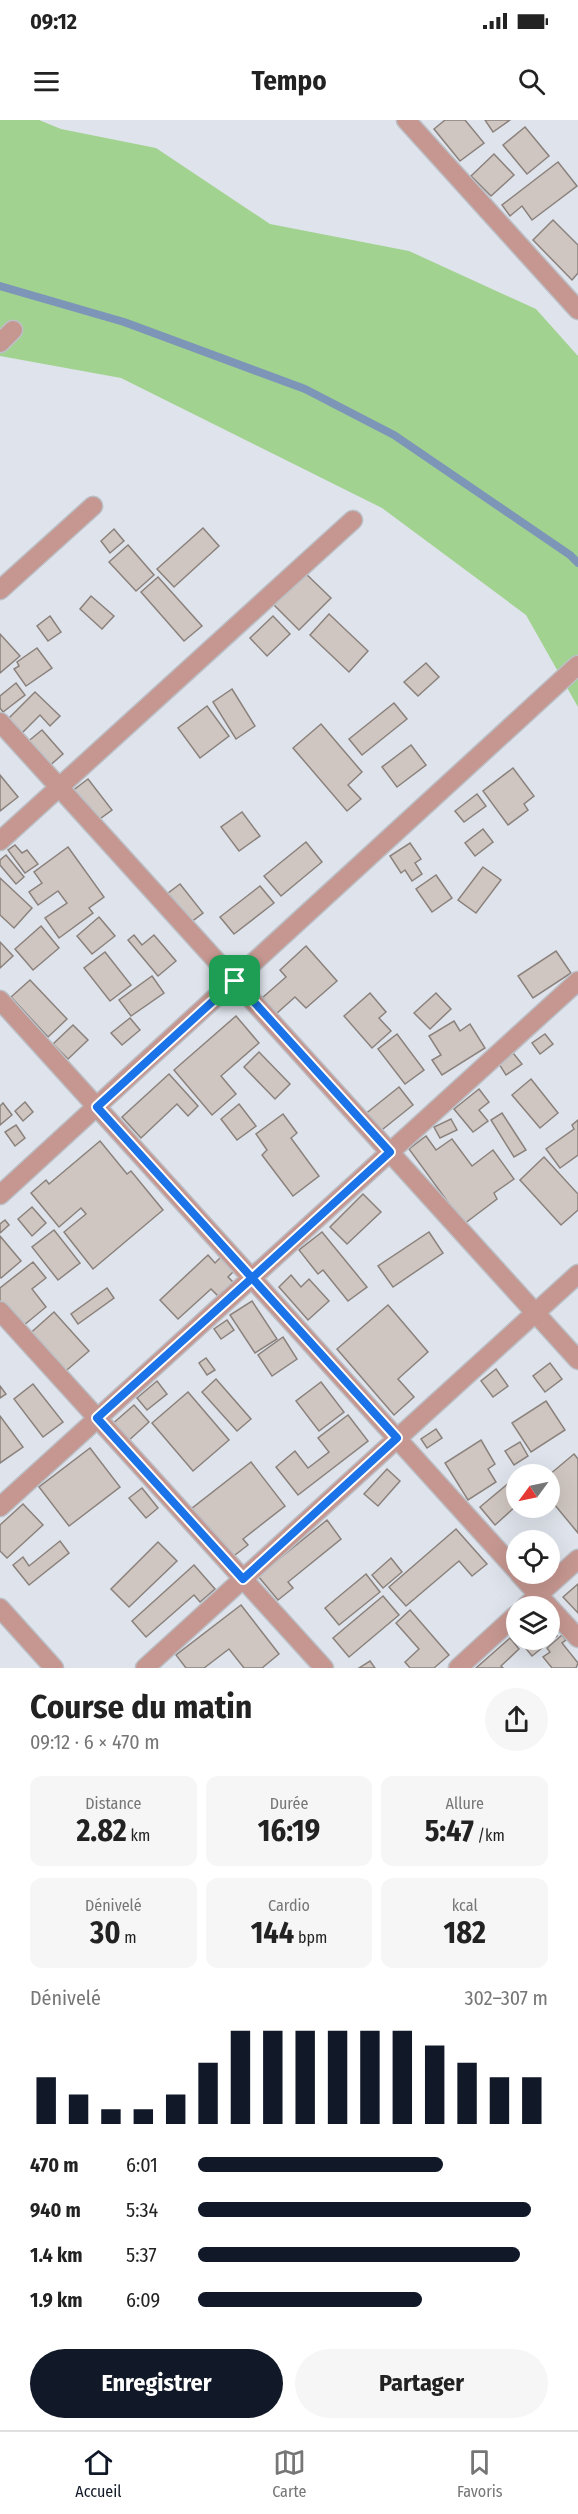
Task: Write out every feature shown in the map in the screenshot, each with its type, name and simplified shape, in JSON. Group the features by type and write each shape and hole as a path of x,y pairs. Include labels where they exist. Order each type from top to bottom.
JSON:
{"street":[{"path":"406,120 578,310"},
{"path":"0,590 93,506"},
{"path":"0,841 353,520"},
{"path":"0,1195 578,665"},
{"path":"0,722 578,1360"},
{"path":"0,1507 578,981"},
{"path":"0,1000 506,1559"},
{"path":"145,1668 578,1274"},
{"path":"0,1311 324,1668"},
{"path":"537,1596 578,1559"},
{"path":"0,1608 54,1668"},
{"path":"458,1668 506,1624"},
{"path":"560,1624 578,1638"}],"green space":[{"path":"0,120 39,120 61,129 156,148 270,224 409,251 536,309 578,356 578,707 526,615 382,508 121,378 0,356"}],"building":[{"path":"445,120 465,120 484,143 460,161 434,129"},
{"path":"485,120 510,120 493,132"},
{"path":"525,127 549,156 527,174 503,145"},
{"path":"494,154 514,175 491,196 471,176"},
{"path":"558,162 577,186 532,220 522,206 510,216 502,205"},
{"path":"553,220 578,245 578,273 572,280 533,240"},
{"path":"203,528 219,546 174,587 157,569"},
{"path":"114,529 124,541 110,553 101,541"},
{"path":"128,545 154,575 136,591 109,562"},
{"path":"303,571 331,598 299,630 272,603"},
{"path":"158,577 202,626 184,641 141,592"},
{"path":"91,596 114,616 102,629 80,609"},
{"path":"329,614 368,651 349,672 310,635"},
{"path":"50,616 61,632 48,641 37,626"},
{"path":"273,616 290,634 267,656 250,638"},
{"path":"0,634 20,656 0,673"},
{"path":"37,648 52,668 26,686 14,669 19,666 17,662"},
{"path":"426,663 439,677 418,696 404,682"},
{"path":"16,683 25,695 3,712 0,708 0,696"},
{"path":"232,689 255,726 236,739 213,702"},
{"path":"35,692 60,716 50,726 40,715 20,735 6,721"},
{"path":"394,703 407,719 362,755 349,739"},
{"path":"207,706 229,736 200,758 178,728"},
{"path":"321,724 362,772 348,785 361,799 347,811 293,748"},
{"path":"42,730 63,754 47,768 26,743"},
{"path":"411,745 426,765 397,787 382,767"},
{"path":"513,768 534,796 524,804 528,810 508,825 483,791"},
{"path":"0,775 18,797 0,811"},
{"path":"88,779 112,810 90,826 67,795"},
{"path":"477,794 486,806 464,822 455,811"},
{"path":"242,812 260,836 239,851 221,827"},
{"path":"483,829 493,842 475,856 465,843"},
{"path":"306,842 322,862 281,896 264,876"},
{"path":"410,843 421,859 415,863 422,874 412,881 405,870 401,873 390,856"},
{"path":"15,845 22,853 27,850 38,864 25,873 8,850"},
{"path":"68,847 104,897 89,908 93,913 59,938 45,918 67,903 58,891 38,905 29,892 42,883 34,872"},
{"path":"6,855 24,877 16,884 0,865 0,860"},
{"path":"483,867 501,880 476,913 458,900"},
{"path":"436,875 452,898 432,912 416,889"},
{"path":"0,878 32,908 14,928 0,915"},
{"path":"180,884 203,913 182,929 159,900"},
{"path":"260,886 274,903 234,934 220,917"},
{"path":"99,917 115,936 92,954 77,936"},
{"path":"41,926 59,948 33,970 15,949"},
{"path":"134,935 142,945 154,935 176,961 158,976 128,940"},
{"path":"0,942 13,956 0,968"},
{"path":"306,946 337,981 306,1008 295,997 276,1014 262,998 286,977 280,970"},
{"path":"556,951 571,973 533,998 518,976"},
{"path":"105,952 131,985 110,1001 84,968"},
{"path":"152,976 164,993 131,1016 119,1000"},
{"path":"30,980 67,1019 48,1037 11,997"},
{"path":"370,993 386,1012 379,1018 391,1031 372,1048 344,1016"},
{"path":"436,993 451,1009 430,1029 414,1013"},
{"path":"236,1016 259,1043 221,1076 236,1094 212,1115 174,1070"},
{"path":"130,1018 140,1030 122,1045 111,1033"},
{"path":"454,1021 460,1031 470,1024 485,1048 442,1075 432,1060 441,1055 429,1036"},
{"path":"73,1025 88,1040 68,1059 53,1044"},
{"path":"397,1034 424,1070 405,1084 378,1049"},
{"path":"545,1034 553,1044 540,1054 532,1043"},
{"path":"259,1052 290,1084 275,1099 244,1067"},
{"path":"513,1053 522,1064 506,1075 499,1064"},
{"path":"169,1074 198,1106 188,1116 177,1104 141,1138 122,1117"},
{"path":"531,1079 558,1113 540,1128 512,1095"},
{"path":"399,1087 413,1105 378,1133 364,1115"},
{"path":"479,1089 489,1102 479,1110 488,1121 473,1132 454,1109"},
{"path":"25,1102 33,1112 23,1121 15,1111"},
{"path":"3,1103 12,1115 0,1125 0,1106"},
{"path":"239,1104 256,1126 237,1140 221,1119"},
{"path":"502,1113 526,1150 514,1157 491,1120"},
{"path":"283,1114 297,1133 291,1138 319,1176 293,1196 262,1155 267,1150 256,1134"},
{"path":"451,1119 457,1130 440,1138 434,1127"},
{"path":"578,1120 578,1155 560,1168 546,1149 574,1129 572,1125"},
{"path":"16,1125 25,1138 15,1146 5,1132"},
{"path":"426,1136 436,1150 452,1139 472,1166 493,1150 514,1179 494,1193 497,1199 464,1224 409,1149"},
{"path":"100,1141 127,1174 131,1171 163,1210 93,1269 64,1232 86,1214 81,1208 59,1227 31,1193 46,1180 49,1184"},
{"path":"544,1157 578,1194 578,1210 561,1225 520,1180"},
{"path":"363,1194 381,1212 347,1244 330,1227"},
{"path":"32,1207 46,1223 32,1236 18,1219"},
{"path":"5,1220 9,1225 0,1233 0,1224"},
{"path":"54,1230 80,1263 58,1280 32,1247"},
{"path":"322,1232 367,1287 348,1301 323,1270 318,1274 299,1250"},
{"path":"429,1232 443,1253 393,1287 378,1266"},
{"path":"0,1236 21,1261 1,1278 0,1277"},
{"path":"208,1255 215,1263 222,1256 235,1270 228,1277 234,1283 219,1297 211,1289 178,1319 160,1300"},
{"path":"33,1262 46,1278 32,1289 46,1307 18,1330 0,1307 0,1288"},
{"path":"291,1275 301,1287 309,1279 329,1301 308,1320 279,1287"},
{"path":"107,1288 114,1298 78,1324 71,1314"},
{"path":"252,1301 277,1339 255,1353 230,1315"},
{"path":"388,1305 428,1352 398,1379 414,1397 394,1415 337,1349"},
{"path":"54,1312 89,1351 61,1375 26,1337"},
{"path":"227,1320 234,1330 221,1339 214,1329"},
{"path":"283,1337 297,1359 272,1376 258,1355"},
{"path":"206,1358 215,1370 207,1375 199,1363"},
{"path":"550,1363 562,1379 545,1392 533,1376"},
{"path":"496,1369 508,1386 493,1397 481,1381"},
{"path":"216,1379 251,1419 237,1431 202,1392"},
{"path":"157,1381 167,1394 147,1410 137,1398"},
{"path":"321,1382 344,1412 319,1431 296,1401"},
{"path":"33,1384 63,1422 43,1437 14,1399"},
{"path":"0,1386 6,1394 0,1398"},
{"path":"188,1392 229,1440 193,1471 152,1423"},
{"path":"546,1401 565,1430 531,1452 512,1423"},
{"path":"134,1405 149,1422 126,1443 110,1426"},
{"path":"348,1415 368,1441 298,1495 276,1467 295,1451 308,1468 329,1452 318,1438"},
{"path":"0,1416 23,1447 0,1463"},
{"path":"436,1429 442,1438 427,1448 421,1439"},
{"path":"481,1440 495,1464 488,1469 496,1482 468,1500 445,1463"},
{"path":"520,1442 528,1456 513,1464 505,1451"},
{"path":"90,1448 120,1487 69,1526 39,1487"},
{"path":"574,1454 578,1459 578,1533 560,1511 560,1466"},
{"path":"251,1462 285,1506 243,1539 248,1545 226,1562 191,1509"},
{"path":"387,1469 400,1481 378,1506 364,1494"},
{"path":"506,1485 506,1515 495,1525 480,1507"},
{"path":"142,1488 158,1508 146,1518 129,1498"},
{"path":"23,1504 43,1525 7,1558 0,1551 0,1525"},
{"path":"327,1520 341,1539 288,1582 293,1588 278,1600 258,1576"},
{"path":"456,1529 487,1564 472,1576 459,1561 406,1606 389,1587"},
{"path":"60,1541 69,1553 29,1585 13,1565 23,1557 29,1566"},
{"path":"158,1542 177,1561 129,1607 111,1589"},
{"path":"391,1558 402,1572 383,1588 372,1575"},
{"path":"194,1565 215,1589 200,1602 194,1595 146,1637 132,1621"},
{"path":"366,1574 380,1592 339,1625 325,1608"},
{"path":"578,1584 578,1613 563,1597"},
{"path":"383,1596 399,1615 349,1657 333,1638"},
{"path":"241,1605 279,1654 262,1668 244,1668 229,1649 204,1668 186,1668 176,1655"},
{"path":"410,1610 449,1655 434,1668 410,1668 405,1662 419,1649 396,1623"},
{"path":"562,1635 566,1640 562,1643 578,1663 576,1668 552,1668 543,1657 550,1652 548,1650 560,1650"},
{"path":"506,1642 506,1650 518,1650 501,1666 503,1668 476,1668"},
{"path":"527,1650 540,1650 532,1656"},
{"path":"370,1661 375,1668 359,1668"}],"waterway":[{"path":"0,286 124,322 305,389 394,435 570,555 578,563"}],"route":[{"path":"235,981 97,1107 252,1278 97,1418 243,1579 397,1438 252,1278 390,1152 235,981"}]}
